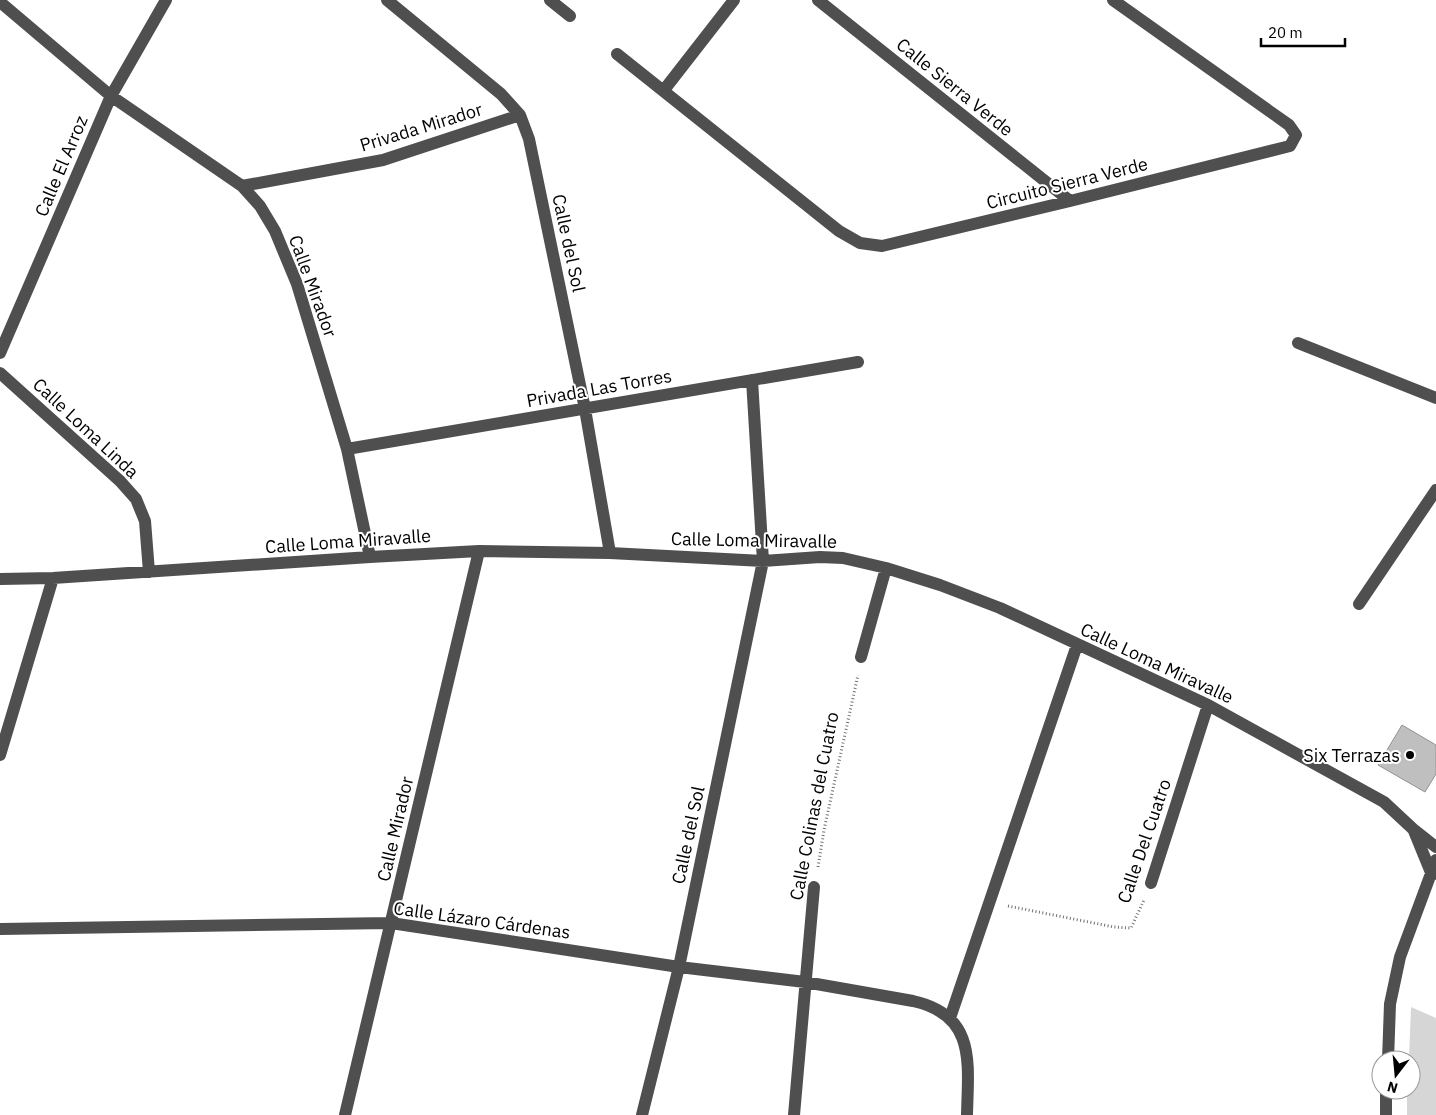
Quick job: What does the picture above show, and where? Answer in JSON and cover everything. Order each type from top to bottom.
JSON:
[{"type":"street","name":"Calle El Arroz","points":[[0,352],[111,96],[166,0]]},
{"type":"street","name":"Calle del Sol","points":[[387,0],[501,94],[520,115],[529,139],[585,408],[610,553]]},
{"type":"street","points":[[550,0],[570,16]]},
{"type":"street","points":[[664,90],[734,0]]},
{"type":"street","name":"Calle Sierra Verde","points":[[818,0],[1070,202]]},
{"type":"street","name":"Circuito Sierra Verde","points":[[617,54],[839,231],[860,243],[882,246],[1070,202],[1290,146],[1296,135],[1289,125],[1113,0]]},
{"type":"street","name":"Calle Mirador","points":[[0,2],[111,96],[242,186],[260,206],[275,231],[297,284],[347,449],[370,557]]},
{"type":"street","name":"Privada Mirador","points":[[242,186],[383,160],[520,115]]},
{"type":"street","points":[[1298,343],[1436,398]]},
{"type":"street","name":"Privada Las Torres","points":[[347,449],[858,362]]},
{"type":"street","name":"Calle Loma Linda","points":[[0,374],[120,481],[136,499],[145,521],[149,572]]},
{"type":"street","name":"Calle del Sol","points":[[642,1115],[679,967],[763,561],[752,380]]},
{"type":"street","points":[[1359,604],[1436,490]]},
{"type":"street","name":"Calle Mirador","points":[[345,1115],[479,552]]},
{"type":"street","name":"Calle Loma Miravalle","points":[[0,579],[54,578],[370,557],[479,552],[610,553],[763,561],[820,557],[843,558],[886,568],[940,585],[1000,608],[1208,705],[1384,802],[1436,847]]},
{"type":"street","points":[[861,657],[886,568]]},
{"type":"street","points":[[0,755],[54,578]]},
{"type":"street","points":[[967,1115],[968,1060],[966,1047],[960,1033],[950,1018],[1078,645]]},
{"type":"street","name":"Calle Del Cuatro","points":[[1151,884],[1208,705]]},
{"type":"street","name":"Calle Loma Miravalle","points":[[1413,829],[1434,878]]},
{"type":"street","points":[[1388,1050],[1390,1004],[1400,957],[1434,878],[1436,860]]},
{"type":"street","name":"Calle Colinas del Cuatro","points":[[794,1115],[814,887]]},
{"type":"street","name":"Calle Lázaro Cárdenas","points":[[0,929],[391,923],[679,967],[805,982],[929,1005],[940,1010],[950,1018]]},
{"type":"street","points":[[1386,1100],[1386,1115]]},
{"type":"path","name":"Calle Colinas del Cuatro","points":[[814,887],[824,830],[861,657]]},
{"type":"path","name":"Calle Del Cuatro","points":[[985,913],[998,907],[1010,906],[1114,927],[1131,928],[1151,884]]},
{"type":"shaded area","points":[[1411,1007],[1436,1018],[1436,1115],[1407,1115],[1407,1100],[1421,1100],[1421,1050],[1409,1050]]},
{"type":"building","name":"Six Terrazas","points":[[1402,725],[1436,745],[1436,774],[1425,792],[1378,765]]},
{"type":"place","name":"Six Terrazas","points":[[1410,755]]}]
